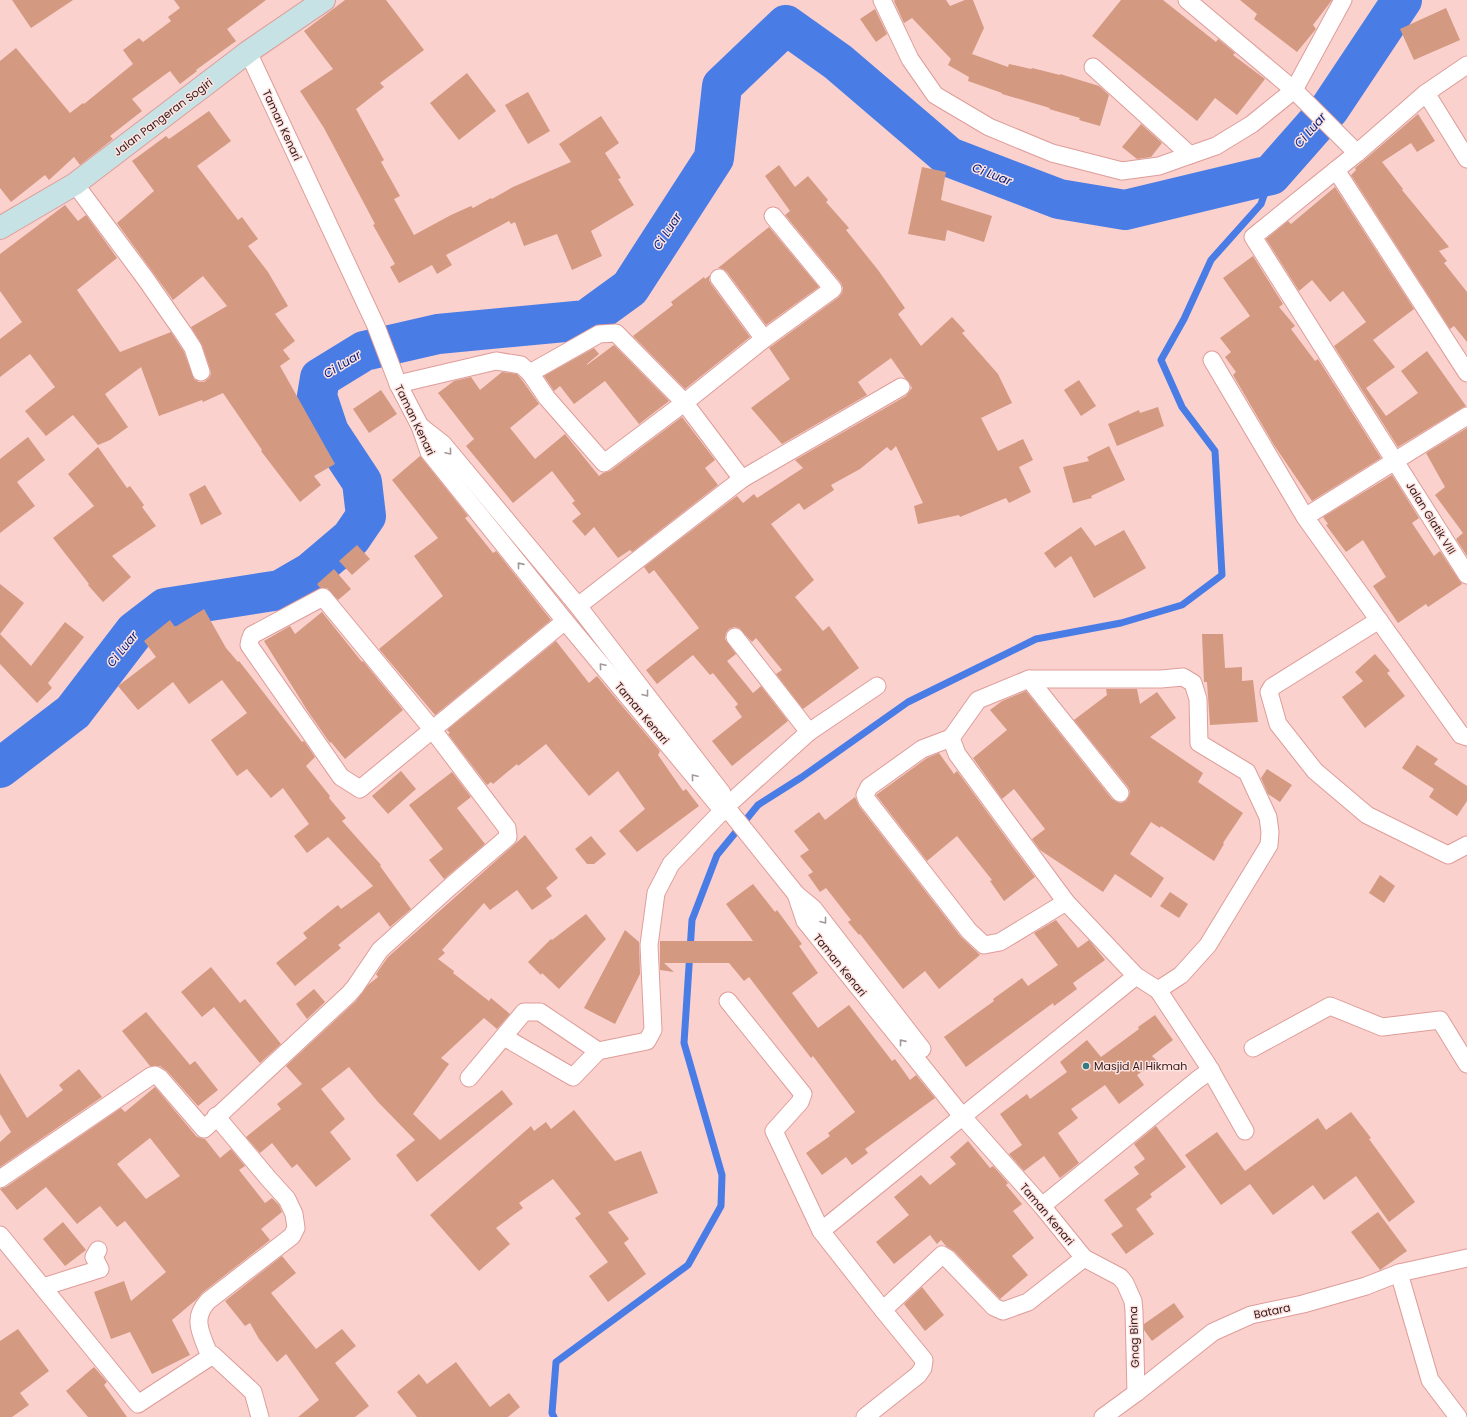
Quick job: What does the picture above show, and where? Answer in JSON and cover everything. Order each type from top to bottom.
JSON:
[{"type":"street","points":[[882,0],[910,59],[935,95],[989,127],[1052,153],[1122,171],[1159,166],[1216,146],[1252,124],[1296,92],[1343,0]]},
{"type":"street","points":[[1188,0],[1296,92],[1357,153]]},
{"type":"street","name":"Jalan Pangeran Sogiri","points":[[0,228],[75,184],[316,2]]},
{"type":"street","name":"Taman Kenari","points":[[248,52],[376,326],[398,384],[420,426],[429,452],[565,621],[729,811],[796,894],[814,908],[965,1113],[1084,1258]]},
{"type":"street","points":[[1467,65],[1426,93],[1336,170],[1467,373]]},
{"type":"street","points":[[1093,67],[1190,156]]},
{"type":"street","points":[[1426,93],[1467,159]]},
{"type":"street","name":"Jalan Glatik VIII","points":[[1336,170],[1253,237],[1467,575]]},
{"type":"street","points":[[75,184],[145,278],[184,334],[193,348],[201,372]]},
{"type":"street","points":[[398,384],[496,362],[521,365],[530,373],[547,398],[604,463],[684,403],[764,339],[833,289],[773,216]]},
{"type":"street","points":[[719,278],[764,339]]},
{"type":"street","points":[[530,373],[599,334],[616,333],[684,403],[742,479]]},
{"type":"street","points":[[1212,360],[1305,517],[1460,735],[1467,737]]},
{"type":"street","points":[[578,606],[742,479],[901,388]]},
{"type":"street","points":[[1305,517],[1467,416]]},
{"type":"street","points":[[420,426],[442,444],[578,606],[729,811]]},
{"type":"street","points":[[0,1179],[151,1076],[155,1075],[160,1078],[204,1129],[216,1116],[349,994],[380,950],[508,838],[508,828],[432,729],[323,597],[255,634],[250,640],[249,645],[341,777],[360,789],[432,729],[565,621]]},
{"type":"street","points":[[1379,620],[1272,686],[1269,692],[1278,724],[1315,771],[1367,815],[1448,854],[1467,845]]},
{"type":"street","points":[[735,637],[809,732]]},
{"type":"street","points":[[1066,902],[1000,942],[984,945],[968,932],[865,794],[869,787],[922,749],[951,738],[978,700],[1029,679],[1161,679],[1183,677],[1193,684],[1198,699],[1199,743],[1248,772],[1268,817],[1270,832],[1269,845],[1208,945],[1182,975],[1158,990]]},
{"type":"street","points":[[1029,679],[1120,793]]},
{"type":"street","points":[[504,1036],[573,1077],[598,1051],[647,1041],[653,1030],[649,945],[656,893],[671,864],[729,811],[809,732],[877,686]]},
{"type":"street","points":[[951,738],[957,754],[1066,902],[1136,976],[1158,990],[1211,1070],[1245,1131]]},
{"type":"street","points":[[821,1231],[1136,976]]},
{"type":"street","points":[[728,1001],[803,1094],[800,1102],[774,1131],[821,1231],[924,1360],[923,1368],[918,1375],[865,1417]]},
{"type":"street","points":[[1253,1048],[1330,1006],[1382,1027],[1440,1020],[1467,1064]]},
{"type":"street","points":[[469,1078],[524,1012],[540,1012],[598,1051]]},
{"type":"street","points":[[1042,1206],[1211,1070]]},
{"type":"street","points":[[210,1357],[198,1324],[199,1316],[203,1307],[208,1301],[292,1236],[296,1228],[294,1214],[287,1199],[216,1116]]},
{"type":"street","points":[[0,1236],[138,1404],[213,1355],[253,1392],[260,1417]]},
{"type":"street","points":[[43,1287],[100,1269],[94,1257],[98,1250]]},
{"type":"street","points":[[883,1310],[942,1254],[986,1299],[998,1309],[1003,1310],[1028,1302],[1084,1258]]},
{"type":"street","name":"Gnag Bima","points":[[1084,1258],[1120,1277],[1128,1288],[1134,1311],[1136,1393]]},
{"type":"street","name":"Batara","points":[[1103,1417],[1213,1332],[1251,1315],[1304,1304],[1366,1286],[1399,1273],[1467,1258]]},
{"type":"street","points":[[1399,1273],[1430,1380],[1458,1417]]},
{"type":"building","points":[[12,0],[73,0],[31,28]]},
{"type":"building","points":[[174,0],[266,0],[227,29],[236,41],[196,70],[197,71],[180,84],[170,71],[132,99],[142,111],[110,136],[113,139],[80,165],[74,157],[49,180],[45,175],[11,202],[0,188],[0,61],[16,48],[70,113],[83,103],[84,104],[133,64],[123,50],[139,38],[143,42],[171,21],[168,17],[180,8]]},
{"type":"building","points":[[345,0],[386,0],[424,50],[380,83],[384,87],[356,109],[384,160],[381,162],[400,196],[394,199],[414,235],[451,215],[471,206],[473,208],[513,187],[571,162],[559,144],[601,116],[619,143],[605,153],[621,178],[618,179],[634,205],[591,231],[602,256],[572,270],[557,234],[524,246],[515,222],[511,224],[509,221],[446,255],[452,265],[437,274],[432,265],[399,283],[390,267],[395,264],[373,225],[375,224],[324,128],[300,91],[333,69],[304,31]]},
{"type":"building","points":[[946,0],[950,6],[965,0],[973,0],[984,28],[972,54],[1008,67],[1009,64],[1032,68],[1060,74],[1099,86],[1109,95],[1100,126],[1079,120],[1080,118],[1049,109],[1050,108],[1002,94],[968,81],[969,77],[948,65],[951,59],[912,18],[904,23],[894,1]]},
{"type":"building","points":[[1121,0],[1163,0],[1216,42],[1218,39],[1235,53],[1233,55],[1265,79],[1237,115],[1215,98],[1197,121],[1092,36]]},
{"type":"building","points":[[1240,0],[1332,0],[1313,25],[1316,29],[1297,52],[1254,19],[1257,14]]},
{"type":"building","points":[[1446,8],[1460,40],[1414,60],[1400,29]]},
{"type":"building","points":[[875,9],[887,34],[876,42],[860,19]]},
{"type":"building","points":[[467,73],[496,111],[459,140],[430,103]]},
{"type":"building","points":[[528,92],[550,131],[528,144],[505,105]]},
{"type":"building","points":[[209,111],[231,141],[197,166],[238,220],[242,217],[258,239],[248,246],[268,272],[288,306],[275,314],[295,341],[283,350],[290,359],[280,366],[335,464],[314,476],[321,485],[300,502],[261,451],[262,450],[223,393],[203,402],[202,400],[159,416],[141,367],[105,394],[128,427],[110,440],[98,445],[73,415],[46,436],[25,411],[55,387],[30,354],[0,377],[0,339],[22,322],[0,291],[0,254],[65,205],[78,221],[86,215],[117,258],[77,290],[120,352],[171,332],[184,352],[194,379],[199,382],[204,382],[209,378],[211,374],[210,369],[202,345],[191,327],[227,306],[203,276],[173,300],[117,223],[154,191],[132,161],[166,136],[169,139]]},
{"type":"building","points":[[1418,114],[1435,141],[1417,152],[1411,143],[1382,162],[1403,189],[1402,190],[1449,247],[1439,251],[1447,261],[1444,263],[1467,292],[1467,342],[1454,326],[1450,329],[1351,175],[1356,170],[1355,168]]},
{"type":"building","points":[[1141,124],[1162,143],[1151,157],[1137,159],[1122,147]]},
{"type":"building","points":[[779,165],[795,187],[808,176],[828,200],[826,202],[849,228],[846,230],[878,270],[905,308],[898,314],[921,346],[952,317],[965,331],[962,333],[998,374],[1012,403],[981,418],[998,451],[1023,439],[1033,460],[1019,467],[1031,492],[1009,503],[1006,498],[960,517],[959,515],[918,524],[914,506],[923,503],[896,446],[891,451],[887,447],[860,469],[831,485],[834,490],[804,510],[799,503],[771,524],[814,580],[795,597],[823,631],[829,626],[859,668],[803,709],[776,674],[782,670],[756,638],[752,642],[739,628],[734,627],[729,629],[726,633],[725,639],[736,654],[727,661],[753,693],[761,686],[788,721],[732,766],[712,741],[742,717],[735,707],[738,704],[713,673],[710,675],[693,655],[657,684],[646,670],[699,628],[654,570],[649,574],[644,567],[737,496],[743,503],[754,494],[757,498],[803,468],[795,460],[906,396],[912,388],[891,358],[858,382],[867,395],[782,444],[751,408],[790,379],[769,348],[839,297],[843,288],[841,283],[785,215],[790,211],[765,176]]},
{"type":"building","points":[[922,167],[946,172],[941,200],[992,216],[984,242],[947,230],[945,241],[908,234]]},
{"type":"building","points":[[1335,187],[1414,309],[1373,340],[1395,367],[1366,388],[1386,416],[1418,393],[1401,371],[1427,351],[1466,406],[1398,447],[1334,346],[1366,322],[1343,291],[1330,302],[1312,280],[1299,291],[1266,239],[1288,221],[1291,224]]},
{"type":"building","points":[[769,227],[819,287],[766,325],[727,272],[718,268]]},
{"type":"building","points":[[1253,256],[1283,304],[1279,307],[1295,326],[1291,329],[1315,361],[1318,359],[1381,458],[1312,501],[1274,445],[1233,375],[1236,372],[1225,357],[1231,352],[1220,338],[1250,316],[1223,278]]},
{"type":"building","points":[[710,275],[709,280],[711,284],[750,337],[685,389],[633,336],[673,305],[671,302],[704,277],[705,279]]},
{"type":"building","points":[[614,345],[669,401],[639,424],[605,381],[574,404],[560,386],[554,391],[544,376],[594,348],[599,354],[587,365]]},
{"type":"building","points":[[502,372],[517,374],[539,404],[510,428],[535,459],[565,434],[599,476],[610,471],[682,417],[715,460],[705,468],[718,485],[632,552],[630,550],[618,558],[594,527],[585,536],[572,521],[581,514],[572,503],[575,501],[552,471],[513,503],[466,446],[474,439],[438,393],[454,381],[471,377],[480,390]]},
{"type":"building","points":[[1079,380],[1096,406],[1081,416],[1064,390]]},
{"type":"building","points":[[381,390],[397,414],[369,433],[353,409]]},
{"type":"building","points":[[1158,407],[1164,426],[1117,446],[1108,424],[1139,410],[1140,413]]},
{"type":"building","points":[[1467,428],[1467,556],[1456,539],[1463,533],[1435,495],[1445,487],[1426,453]]},
{"type":"building","points":[[28,437],[45,460],[17,482],[35,506],[0,533],[0,459]]},
{"type":"building","points":[[1109,446],[1125,480],[1091,496],[1092,498],[1073,503],[1063,467],[1089,461],[1087,457]]},
{"type":"building","points":[[98,447],[127,488],[130,486],[144,505],[142,507],[156,526],[112,556],[131,577],[103,602],[88,585],[89,584],[53,538],[94,506],[68,474]]},
{"type":"building","points":[[420,456],[468,516],[465,518],[493,553],[496,551],[551,620],[435,715],[379,649],[443,596],[414,556],[438,538],[392,480]]},
{"type":"building","points":[[1392,475],[1419,518],[1412,523],[1434,556],[1440,551],[1462,584],[1428,607],[1426,604],[1398,623],[1373,586],[1386,577],[1363,540],[1346,552],[1326,525],[1328,524],[1323,517]]},
{"type":"building","points":[[205,485],[222,514],[201,525],[189,494]]},
{"type":"building","points":[[1081,527],[1095,546],[1124,530],[1146,568],[1094,598],[1071,556],[1055,568],[1044,553]]},
{"type":"building","points":[[357,545],[370,559],[352,575],[339,561]]},
{"type":"building","points":[[334,569],[351,589],[338,600],[327,588],[320,588],[317,584]]},
{"type":"building","points":[[0,584],[24,603],[0,634]]},
{"type":"building","points":[[204,609],[226,648],[238,662],[239,661],[302,742],[304,741],[315,757],[306,766],[330,796],[329,798],[346,818],[342,821],[381,865],[380,866],[411,909],[390,927],[379,912],[338,945],[341,948],[295,986],[276,963],[307,938],[303,933],[338,905],[341,909],[373,886],[328,837],[307,853],[294,836],[309,824],[283,788],[271,798],[247,769],[237,776],[211,740],[247,713],[222,680],[189,704],[173,682],[138,710],[118,686],[156,657],[144,641],[170,620],[175,627]]},
{"type":"building","points":[[322,612],[403,710],[345,759],[331,742],[330,743],[307,710],[264,641],[290,626],[295,634]]},
{"type":"building","points":[[65,622],[84,637],[48,683],[52,688],[37,703],[0,664],[0,634],[31,666]]},
{"type":"building","points":[[1202,634],[1223,634],[1225,668],[1242,667],[1242,681],[1253,680],[1258,722],[1210,725],[1207,682],[1204,682]]},
{"type":"building","points":[[556,641],[589,683],[597,676],[660,751],[658,755],[683,791],[686,789],[699,806],[637,852],[619,831],[645,809],[618,771],[589,796],[546,744],[518,766],[517,764],[493,784],[491,782],[487,785],[448,734],[450,733],[447,730]]},
{"type":"building","points":[[1375,654],[1390,671],[1387,673],[1405,696],[1365,728],[1342,697],[1363,681],[1355,672]]},
{"type":"building","points":[[1106,689],[1137,689],[1140,704],[1157,692],[1176,718],[1150,737],[1203,773],[1198,782],[1243,813],[1223,843],[1224,844],[1214,861],[1161,826],[1160,828],[1151,822],[1130,854],[1164,878],[1151,898],[1115,874],[1103,892],[1040,850],[1032,839],[1045,829],[1014,789],[1002,799],[973,758],[1007,730],[990,710],[1002,701],[1026,691],[1112,799],[1121,803],[1126,801],[1130,791],[1128,787],[1074,720],[1107,695]]},
{"type":"building","points":[[1417,745],[1438,759],[1434,764],[1467,786],[1467,801],[1457,816],[1429,797],[1434,789],[1402,768]]},
{"type":"building","points":[[939,753],[954,774],[957,771],[1035,877],[1004,901],[990,881],[992,880],[957,836],[927,861],[876,795],[927,758]]},
{"type":"building","points":[[1267,769],[1292,785],[1280,802],[1268,794],[1261,778]]},
{"type":"building","points":[[401,771],[416,789],[388,814],[372,796]]},
{"type":"building","points":[[452,772],[471,797],[457,808],[485,844],[444,879],[429,860],[443,849],[409,805]]},
{"type":"building","points":[[855,797],[859,806],[961,937],[980,955],[939,989],[925,971],[903,989],[860,934],[859,935],[848,922],[851,920],[826,888],[820,892],[808,875],[813,872],[800,856],[809,850],[794,831],[819,812],[825,820]]},
{"type":"building","points":[[525,835],[558,878],[546,888],[552,896],[532,910],[517,890],[490,910],[484,903],[442,950],[445,953],[438,959],[454,971],[453,973],[489,1001],[491,998],[510,1014],[497,1029],[484,1018],[441,1058],[449,1064],[413,1114],[440,1140],[502,1090],[513,1104],[417,1182],[396,1155],[415,1140],[378,1102],[349,1067],[321,1089],[345,1119],[330,1132],[351,1159],[316,1187],[297,1164],[292,1168],[272,1143],[260,1153],[246,1137],[281,1109],[277,1104],[302,1084],[286,1066],[356,1001],[368,985],[378,977],[376,974],[388,957]]},
{"type":"building","points":[[591,836],[606,854],[594,864],[587,864],[575,849]]},
{"type":"building","points":[[1380,875],[1395,886],[1384,903],[1369,893]]},
{"type":"building","points":[[753,884],[775,912],[777,910],[802,944],[799,946],[818,973],[792,993],[818,1028],[849,1005],[892,1061],[895,1059],[910,1080],[916,1075],[935,1098],[865,1149],[868,1153],[852,1165],[846,1157],[822,1175],[806,1153],[830,1136],[828,1133],[855,1112],[813,1056],[811,1058],[749,977],[744,981],[729,963],[664,963],[674,972],[660,970],[660,941],[753,941],[726,904]]},
{"type":"building","points":[[1170,892],[1188,904],[1179,918],[1160,906]]},
{"type":"building","points":[[586,914],[606,939],[559,989],[542,973],[541,975],[528,962],[551,939],[552,940]]},
{"type":"building","points":[[1056,920],[1078,948],[1089,940],[1105,960],[1073,983],[1077,989],[1054,1006],[1053,1003],[966,1067],[944,1037],[994,1001],[993,999],[1022,978],[1028,986],[1058,965],[1034,933]]},
{"type":"building","points":[[625,930],[639,942],[640,974],[615,1024],[584,1008]]},
{"type":"building","points":[[211,967],[240,1003],[245,999],[281,1044],[260,1063],[214,1007],[202,1017],[181,992]]},
{"type":"building","points":[[314,989],[325,1002],[307,1019],[296,1004]]},
{"type":"building","points":[[146,1012],[190,1065],[195,1061],[218,1090],[198,1106],[167,1071],[160,1066],[150,1066],[122,1031]]},
{"type":"building","points":[[1155,1015],[1173,1040],[1152,1056],[1157,1061],[1137,1075],[1144,1085],[1119,1104],[1105,1085],[1071,1109],[1078,1118],[1058,1133],[1079,1163],[1060,1178],[1044,1156],[1024,1171],[1009,1154],[1022,1145],[1000,1114],[1027,1094],[1030,1099],[1067,1072],[1060,1062],[1087,1040],[1101,1057],[1139,1029],[1138,1027]]},
{"type":"building","points":[[79,1069],[102,1097],[0,1167],[0,1142],[11,1132],[0,1114],[0,1073],[27,1118],[63,1090],[59,1085]]},
{"type":"building","points":[[155,1087],[196,1136],[205,1139],[220,1158],[231,1149],[245,1166],[239,1170],[265,1203],[272,1198],[279,1205],[282,1212],[261,1229],[270,1240],[202,1293],[172,1320],[190,1355],[152,1374],[130,1332],[111,1339],[94,1292],[124,1281],[131,1301],[166,1272],[125,1221],[117,1227],[100,1206],[77,1224],[46,1187],[17,1210],[0,1189],[6,1187],[121,1108],[125,1112]],"holes":[[[150,1138],[180,1176],[146,1199],[117,1164]]]},
{"type":"building","points":[[574,1110],[615,1161],[641,1151],[658,1193],[608,1212],[629,1239],[624,1243],[646,1274],[608,1302],[589,1276],[608,1262],[575,1218],[581,1214],[553,1179],[519,1203],[523,1208],[496,1228],[510,1244],[479,1271],[430,1215],[531,1126],[534,1131],[546,1122],[551,1129]]},
{"type":"building","points":[[1351,1112],[1371,1138],[1369,1139],[1415,1202],[1389,1222],[1356,1176],[1324,1200],[1313,1185],[1273,1215],[1250,1184],[1221,1205],[1185,1155],[1217,1132],[1245,1171],[1318,1118],[1326,1130]]},
{"type":"building","points":[[1156,1126],[1186,1167],[1150,1194],[1152,1197],[1136,1209],[1154,1234],[1126,1254],[1111,1234],[1123,1226],[1104,1200],[1139,1174],[1134,1167],[1145,1159],[1134,1144]]},
{"type":"building","points":[[968,1141],[990,1168],[993,1166],[1008,1183],[1006,1185],[1022,1204],[1013,1211],[1034,1238],[1012,1256],[1028,1275],[1000,1299],[954,1251],[946,1246],[941,1240],[937,1244],[930,1235],[894,1264],[876,1242],[909,1215],[894,1197],[921,1175],[930,1185],[956,1164],[950,1157]]},
{"type":"building","points":[[1378,1212],[1407,1251],[1380,1270],[1351,1232]]},
{"type":"building","points":[[63,1222],[86,1250],[65,1266],[43,1239]]},
{"type":"building","points":[[282,1256],[296,1273],[271,1293],[316,1349],[342,1329],[356,1346],[335,1363],[369,1406],[355,1417],[298,1417],[319,1400],[286,1354],[277,1362],[259,1339],[250,1323],[245,1326],[225,1301]]},
{"type":"building","points":[[922,1287],[944,1315],[925,1331],[904,1304]]},
{"type":"building","points":[[1174,1303],[1184,1317],[1152,1341],[1144,1330],[1144,1324]]},
{"type":"building","points":[[18,1329],[49,1371],[20,1393],[29,1405],[12,1417],[0,1417],[0,1341]]},
{"type":"building","points":[[456,1362],[490,1407],[509,1393],[520,1407],[508,1417],[417,1417],[397,1392],[419,1374],[427,1384]]},
{"type":"building","points":[[94,1367],[107,1382],[104,1385],[127,1417],[88,1417],[66,1391]]},
{"type":"waterway","name":"Ci Luar","points":[[0,768],[73,712],[135,631],[165,608],[280,590],[311,572],[351,538],[366,516],[362,482],[329,432],[317,396],[320,378],[364,351],[438,334],[586,320],[630,288],[714,158],[722,86],[786,25],[838,62],[949,157],[1059,199],[1125,210],[1271,175],[1330,108],[1402,0]]},
{"type":"waterway","points":[[554,1417],[552,1413],[556,1362],[688,1265],[721,1206],[722,1175],[684,1043],[692,920],[717,855],[758,805],[802,777],[908,702],[1036,639],[1121,623],[1182,605],[1222,575],[1215,451],[1182,407],[1161,360],[1184,319],[1211,260],[1261,204],[1271,175]]},
{"type":"place","name":"Masjid Al Hikmah","points":[[1086,1066]]}]
